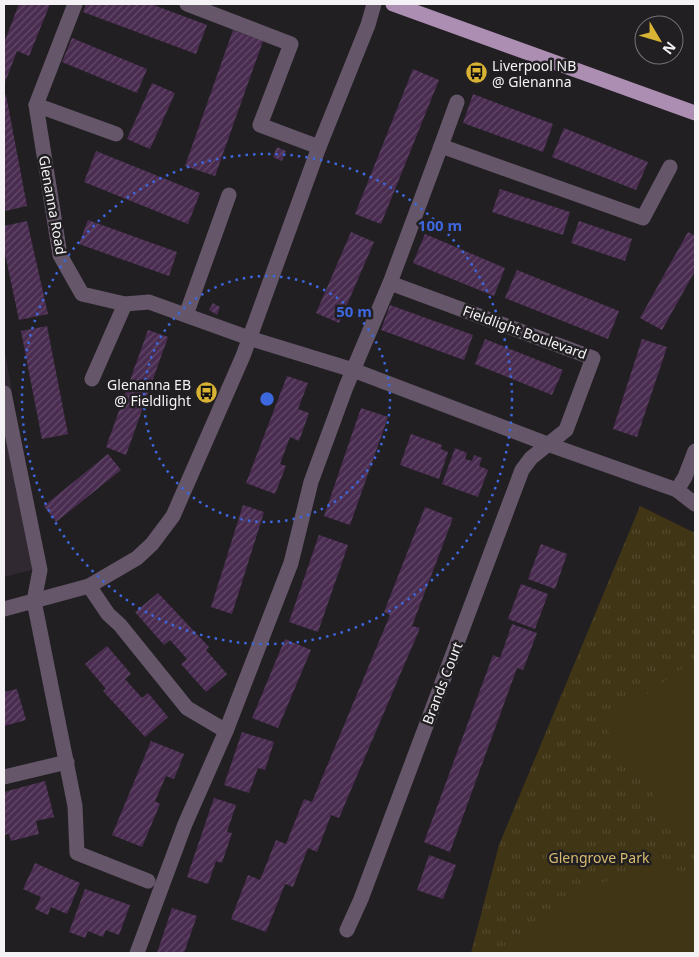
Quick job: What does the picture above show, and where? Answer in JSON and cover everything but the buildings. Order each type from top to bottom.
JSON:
[{"type":"main road","points":[[393,4],[695,113]]},
{"type":"street","points":[[75,4],[36,105],[116,134]]},
{"type":"street","points":[[187,4],[291,44],[260,125],[319,147]]},
{"type":"street","points":[[4,609],[89,586],[137,558],[152,544],[173,516],[249,338],[319,147],[368,25],[374,4]]},
{"type":"street","points":[[137,953],[185,824],[226,731],[290,563],[311,482],[353,370],[390,283],[457,102]]},
{"type":"street","name":"Glenanna Road","points":[[36,105],[60,255],[82,294],[125,304],[149,302],[249,338]]},
{"type":"street","points":[[441,146],[643,218],[670,167]]},
{"type":"street","points":[[186,316],[229,195]]},
{"type":"street","name":"Fieldlight Boulevard","points":[[390,283],[593,358],[566,430],[550,445]]},
{"type":"street","points":[[92,379],[125,304]]},
{"type":"street","points":[[249,338],[353,370],[550,445],[677,490],[695,504]]},
{"type":"street","points":[[4,393],[40,570],[34,601],[75,806],[77,853],[148,881]]},
{"type":"street","name":"Brands Court","points":[[347,930],[362,899],[522,470],[531,458],[550,445]]},
{"type":"street","points":[[677,490],[685,477],[695,450]]},
{"type":"street","points":[[89,586],[108,614],[120,625],[188,708],[226,731]]},
{"type":"street","points":[[4,777],[67,762]]},
{"type":"shaded area","points":[[4,346],[42,567],[4,577]]},
{"type":"green space","name":"Glengrove Park","points":[[640,506],[695,533],[695,953],[471,953],[499,845]]},
{"type":"green space","points":[[695,659],[695,852],[604,726]]},
{"type":"green space","points":[[649,865],[695,874],[695,953],[514,953],[563,898]]},
{"type":"place","name":"Liverpool NB @ Glenanna","points":[[476,73]]},
{"type":"place","name":"Glenanna EB @ Fieldlight","points":[[207,392]]}]
